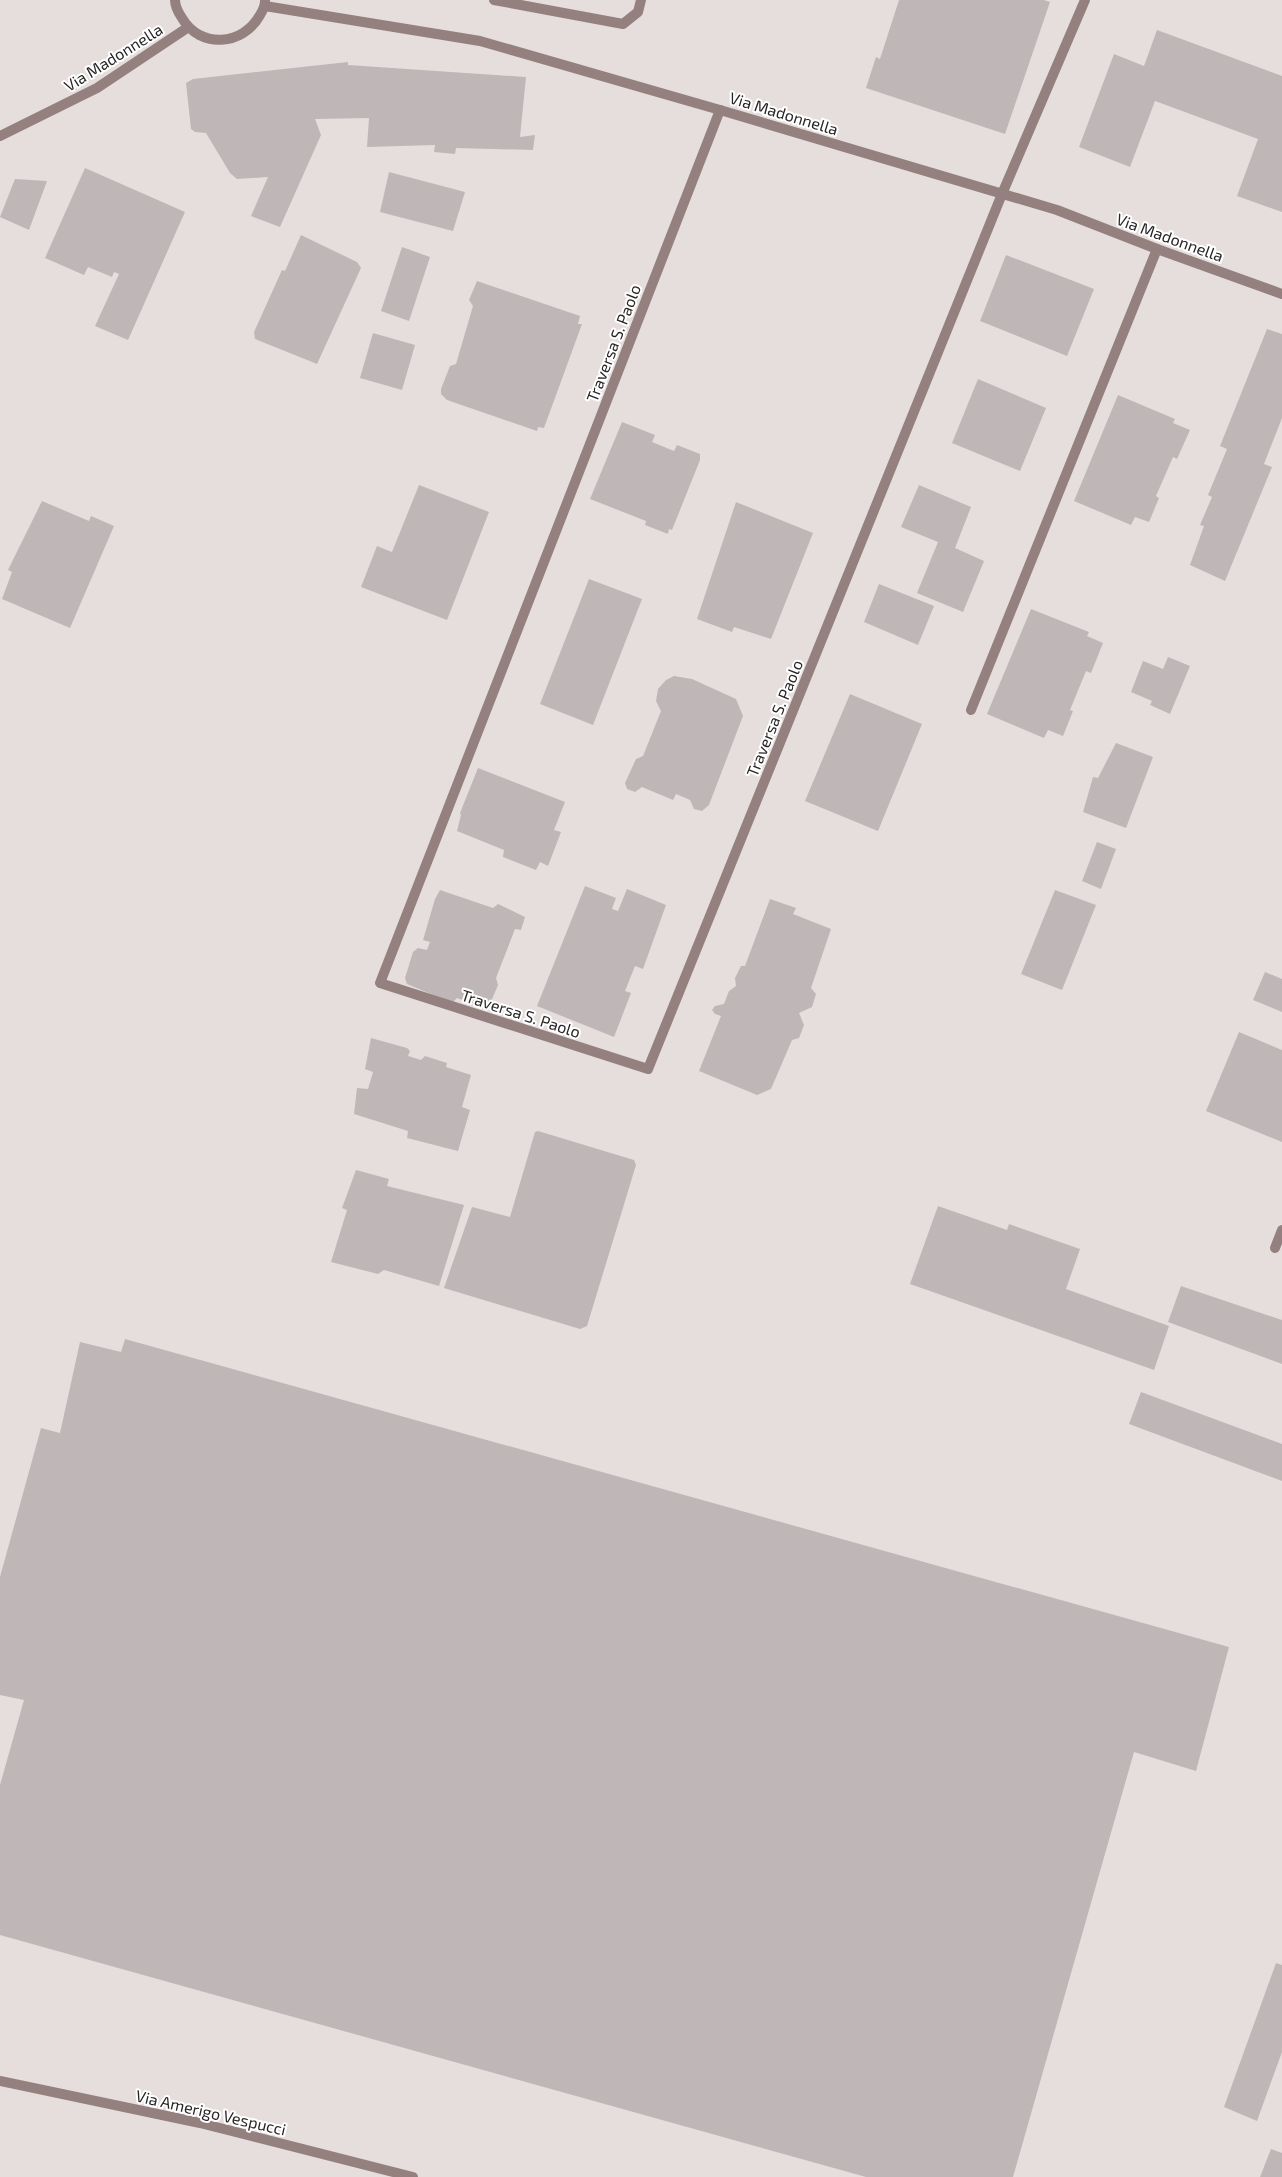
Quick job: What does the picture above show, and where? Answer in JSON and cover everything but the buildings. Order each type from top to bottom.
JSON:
[{"type":"street","points":[[175,0],[175,5],[188,28],[211,40],[237,38],[255,26],[265,3]]},
{"type":"street","points":[[494,0],[623,24],[638,12],[641,0]]},
{"type":"street","points":[[1002,194],[1085,0]]},
{"type":"street","name":"Via Madonnella","points":[[265,3],[480,41],[1057,210],[1157,249],[1282,294]]},
{"type":"street","name":"Via Madonnella","points":[[0,136],[98,88],[188,28]]},
{"type":"street","name":"Traversa S. Paolo","points":[[720,110],[380,983],[648,1069],[1002,194]]},
{"type":"street","points":[[971,710],[1157,249]]},
{"type":"street","points":[[1275,1248],[1282,1230]]},
{"type":"street","name":"Via Amerigo Vespucci","points":[[0,2081],[200,2123],[414,2177]]}]
